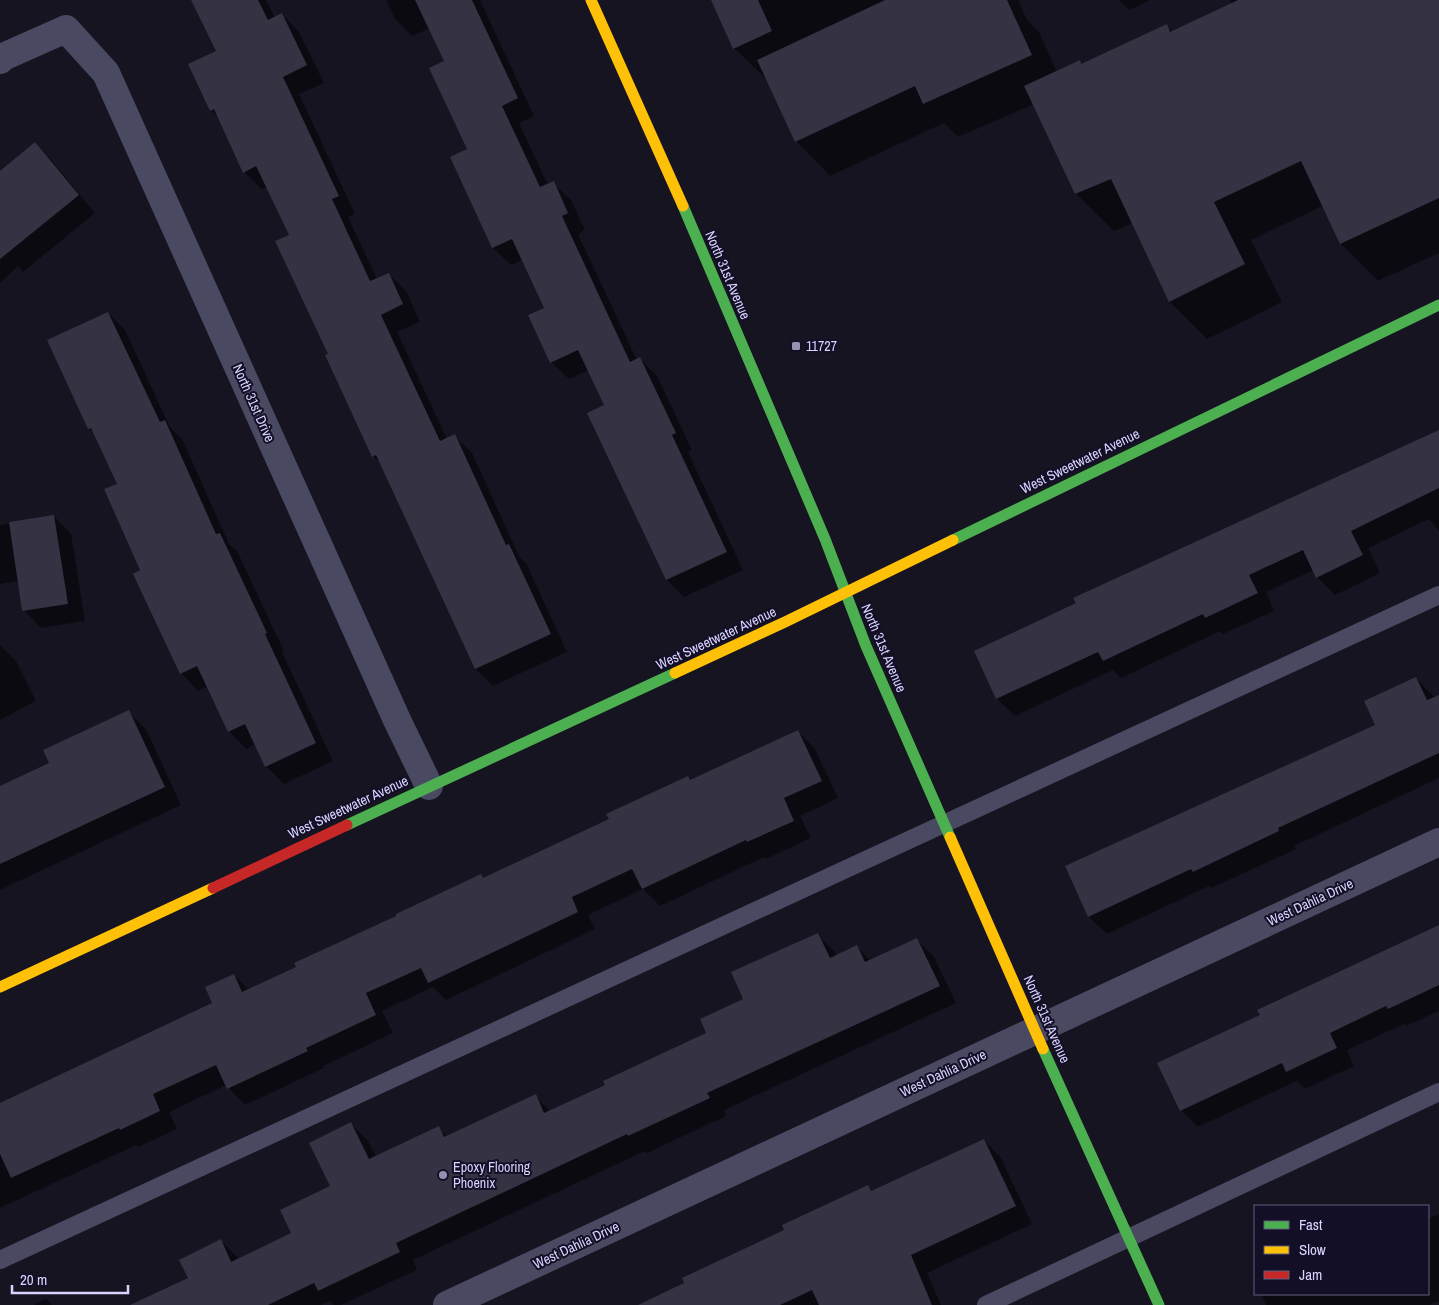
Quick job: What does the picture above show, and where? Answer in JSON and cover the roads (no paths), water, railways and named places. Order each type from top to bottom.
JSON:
[{"type":"street","name":"North 31st Avenue","points":[[591,0],[673,182],[825,539],[866,646],[1034,1030],[1159,1305]]},
{"type":"street","name":"North 31st Drive","points":[[0,60],[66,29],[106,72],[393,711],[429,786]]},
{"type":"street","name":"West Sweetwater Avenue","points":[[0,986],[785,622],[1439,306]]},
{"type":"street","name":"West Dahlia Drive","points":[[447,1305],[1439,842]]},
{"type":"lane","points":[[0,1260],[1439,595]]},
{"type":"lane","points":[[986,1305],[1439,1092]]},
{"type":"place","name":"11727","points":[[796,346]]},
{"type":"place","name":"Epoxy Flooring Phoenix","points":[[443,1175]]}]
